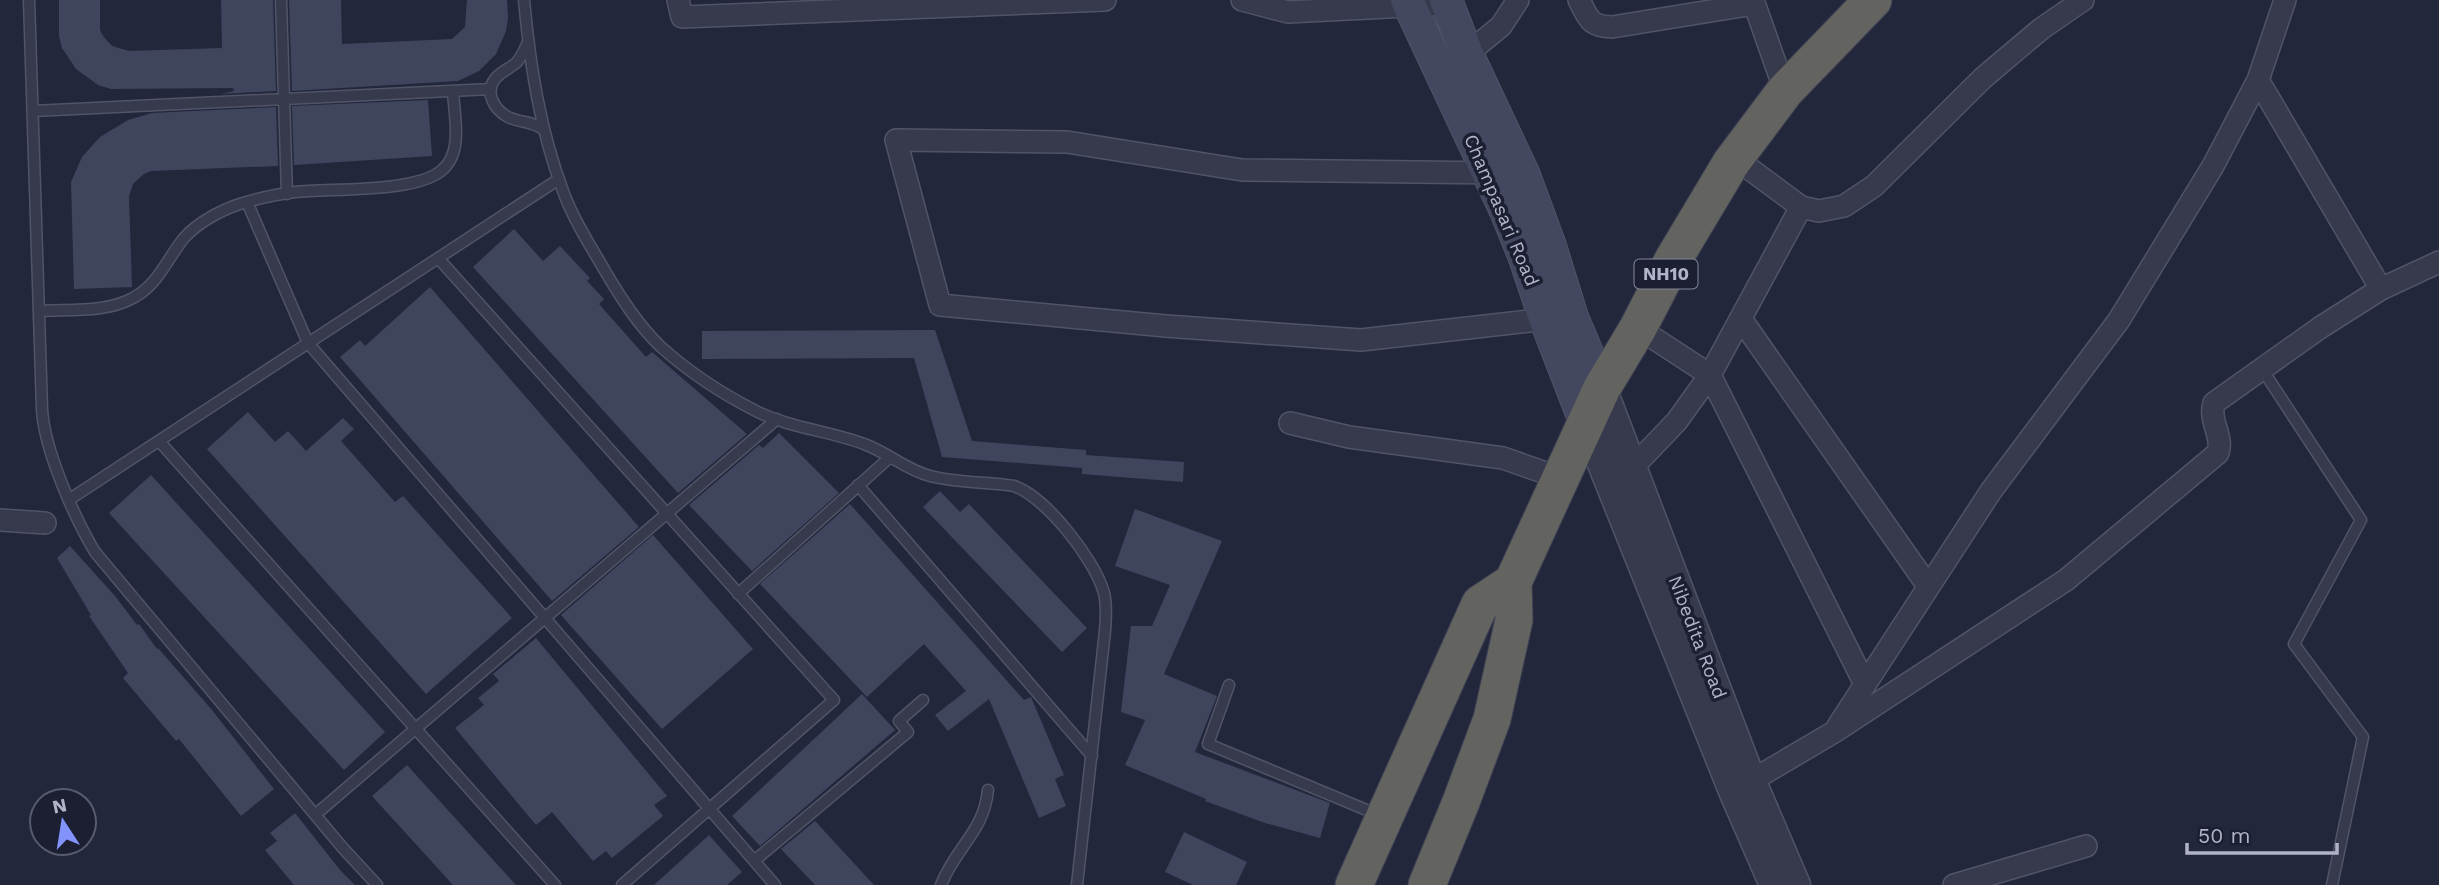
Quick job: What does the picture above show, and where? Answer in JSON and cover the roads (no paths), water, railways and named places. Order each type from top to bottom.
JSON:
[{"type":"highway","name":"NH10","points":[[1427,885],[1492,719],[1514,620],[1513,582],[1602,388],[1639,328],[1673,260],[1735,158],[1785,91],[1873,0]]},
{"type":"highway","points":[[1354,885],[1480,604],[1513,582]]},
{"type":"main road","name":"Champasari Road","points":[[1447,2],[1467,54],[1523,173],[1550,246],[1558,317],[1586,424]]},
{"type":"main road","name":"Champasari Road","points":[[1408,3],[1489,173],[1525,258],[1602,388]]},
{"type":"street","points":[[678,0],[682,17],[1105,0]]},
{"type":"street","points":[[1242,0],[1288,12],[1447,2]]},
{"type":"street","points":[[1467,54],[1501,26],[1518,0]]},
{"type":"street","points":[[1578,0],[1595,25],[1612,27],[1754,2],[1785,91]]},
{"type":"street","points":[[1735,158],[1801,207],[1819,211],[1844,206],[1874,186],[1983,78],[2042,29],[2083,0]]},
{"type":"street","points":[[1834,732],[1991,491],[2119,320],[2213,166],[2258,80],[2285,0]]},
{"type":"street","points":[[2258,80],[2381,289]]},
{"type":"street","points":[[1523,173],[1242,170],[1067,142],[896,140],[940,305],[1166,326],[1361,340],[1558,317]]},
{"type":"street","points":[[1634,466],[1677,421],[1710,375],[1801,207]]},
{"type":"street","points":[[1743,786],[1834,732],[2066,580],[2218,453],[2220,448],[2212,412],[2213,405],[2321,327],[2381,289],[2439,262]]},
{"type":"street","points":[[1741,319],[1928,586]]},
{"type":"street","points":[[1639,328],[1710,375],[1865,684]]},
{"type":"street","name":"Nibedita Road","points":[[1602,388],[1634,466],[1774,885]]},
{"type":"street","points":[[1290,423],[1349,437],[1503,458],[1560,478]]},
{"type":"street","name":"Nibedita Road","points":[[1586,424],[1743,786],[1796,885]]},
{"type":"street","points":[[0,520],[45,523]]},
{"type":"street","points":[[1954,885],[2086,846]]},
{"type":"lane","points":[[29,0],[45,434],[80,526],[95,552],[377,885]]},
{"type":"lane","points":[[281,0],[287,194]]},
{"type":"lane","points":[[524,0],[528,42],[544,130],[559,179],[572,212],[622,300],[660,346],[680,363],[760,413],[866,444],[929,476],[1014,486],[1027,490],[1068,533],[1090,562],[1101,586],[1106,607],[1077,885]]},
{"type":"lane","points":[[528,42],[516,63],[495,78],[491,89],[494,104],[508,117],[537,124],[544,130]]},
{"type":"lane","points":[[33,111],[491,89]]},
{"type":"lane","points":[[39,311],[100,308],[131,299],[143,292],[160,275],[185,237],[219,213],[247,202],[287,194],[416,183],[442,171],[451,161],[456,147],[453,91]]},
{"type":"lane","points":[[70,499],[559,179]]},
{"type":"lane","points":[[247,202],[308,343],[775,885]]},
{"type":"lane","points":[[438,258],[834,700],[622,885]]},
{"type":"lane","points":[[2262,369],[2361,520],[2294,644],[2363,737],[2332,885]]},
{"type":"lane","points":[[315,815],[776,419]]},
{"type":"lane","points":[[159,441],[555,885]]},
{"type":"lane","points":[[738,594],[889,458]]},
{"type":"lane","points":[[858,485],[1092,756]]},
{"type":"lane","points":[[1229,685],[1208,744],[1384,818]]},
{"type":"lane","points":[[754,861],[908,732],[899,720],[923,700]]},
{"type":"lane","points":[[941,885],[946,871],[980,822],[986,808],[988,790]]}]
